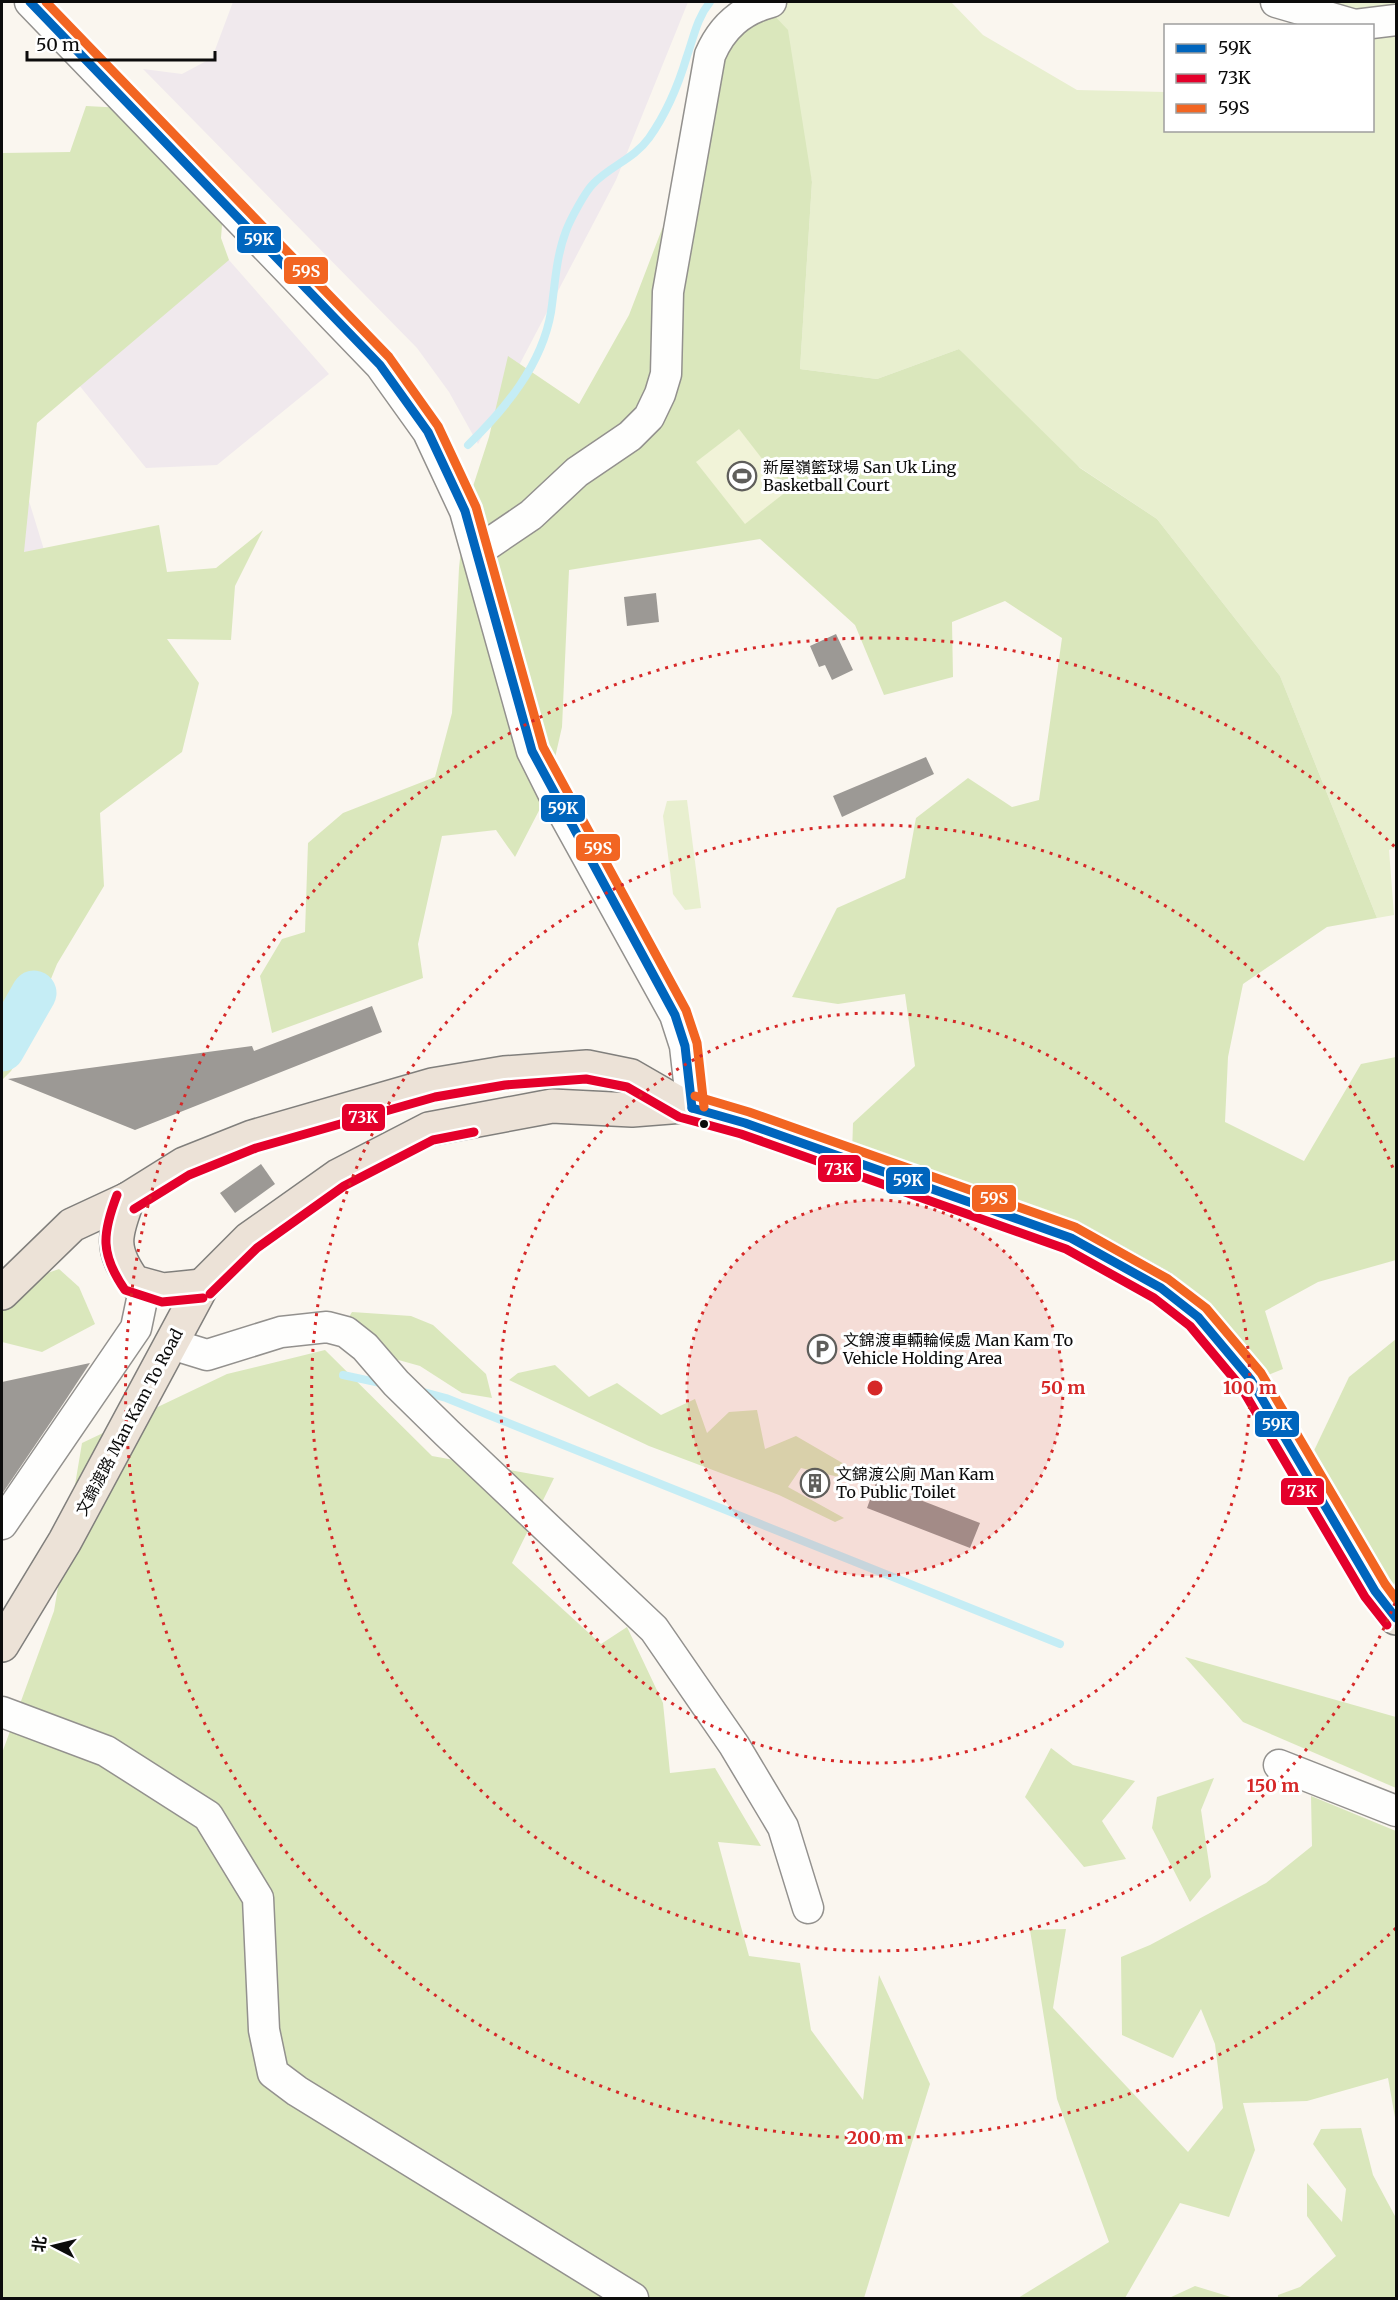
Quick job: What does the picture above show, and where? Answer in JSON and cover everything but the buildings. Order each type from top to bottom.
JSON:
[{"type":"main road","name":"文錦渡路 Man Kam To Road","points":[[2,1293],[72,1225],[128,1199],[184,1164],[252,1137],[432,1085],[504,1073],[587,1067],[631,1076],[687,1107],[745,1123],[1071,1238],[1161,1288],[1198,1317],[1251,1380],[1376,1591],[1396,1618]]},
{"type":"main road","name":"文錦渡路 Man Kam To Road","points":[[2,1645],[65,1541],[202,1286],[249,1239],[338,1176],[429,1129],[552,1106],[632,1110],[687,1107]]},
{"type":"main road","points":[[128,1199],[115,1232],[119,1261],[134,1282],[163,1290],[202,1286]]},
{"type":"street","points":[[30,2],[380,365],[428,432],[461,501],[478,551],[532,751],[560,807],[675,1015],[685,1046],[687,1107]]},
{"type":"street","points":[[478,551],[531,515],[577,472],[630,436],[649,417],[666,374],[668,292],[710,55],[726,27],[741,15],[771,2]]},
{"type":"street","points":[[1276,2],[1352,24]]},
{"type":"street","points":[[1363,24],[1396,20]]},
{"type":"street","points":[[2,1524],[136,1328],[145,1285]]},
{"type":"street","points":[[177,1332],[181,1347],[207,1355],[281,1332],[327,1327],[346,1332],[365,1347],[447,1433],[654,1629],[734,1745],[783,1827],[808,1908]]},
{"type":"street","points":[[2,1712],[106,1751],[208,1816],[258,1898],[264,2030],[273,2073],[297,2091],[633,2298]]},
{"type":"street","points":[[1279,1765],[1396,1811]]},
{"type":"shaded area","points":[[233,2],[688,2],[616,180],[478,444],[449,392],[417,348],[143,69],[182,74],[212,58]]},
{"type":"shaded area","points":[[2,177],[200,227],[329,374],[217,465],[146,468],[62,364],[5,423],[61,605],[2,652]]},
{"type":"green space","points":[[771,2],[951,2],[983,35],[1077,90],[1164,92],[1164,132],[1374,132],[1374,24],[1323,24],[1339,2],[1396,2],[1396,847],[1389,850],[1394,915],[1377,918],[1280,676],[1157,519],[1046,445],[959,349],[877,379],[800,369],[812,182]]},
{"type":"green space","points":[[771,12],[788,30],[812,182],[800,369],[877,379],[959,349],[1080,468],[1157,519],[1280,676],[1377,918],[1327,927],[1243,984],[1228,1057],[1225,1122],[1304,1161],[1361,1064],[1396,1057],[1396,1260],[1318,1282],[1265,1311],[1283,1369],[1261,1378],[1170,1277],[852,1154],[853,1123],[915,1066],[905,994],[838,1004],[792,997],[837,908],[905,878],[916,818],[968,778],[1012,807],[1039,800],[1062,638],[1005,601],[952,622],[953,677],[884,695],[855,625],[760,539],[569,570],[562,727],[546,797],[515,857],[496,830],[442,836],[418,944],[423,978],[272,1033],[260,976],[282,939],[305,932],[308,843],[343,813],[435,777],[452,713],[459,568],[465,511],[489,437],[508,356],[579,404],[629,315],[662,229],[677,210],[703,73],[739,14]]},
{"type":"green space","points":[[86,106],[124,108],[224,200],[221,238],[229,260],[37,423],[24,552],[159,525],[167,572],[216,568],[263,530],[235,586],[231,640],[167,639],[199,683],[182,752],[100,813],[104,886],[57,964],[21,1053],[11,1071],[2,1080],[2,153],[70,152]]},
{"type":"green space","name":"新屋嶺籃球場 San Uk Ling Basketball Court","points":[[739,429],[787,491],[745,524],[696,462]]},
{"type":"green space","points":[[687,800],[701,908],[685,910],[673,894],[663,816],[667,801]]},
{"type":"green space","points":[[59,1269],[79,1287],[95,1324],[42,1352],[2,1342],[2,1305],[39,1276]]},
{"type":"green space","points":[[352,1312],[411,1316],[433,1325],[486,1374],[492,1398],[462,1393],[420,1366],[334,1342]]},
{"type":"green space","points":[[1396,1339],[1396,1579],[1390,1598],[1310,1459],[1349,1377]]},
{"type":"green space","points":[[325,1350],[432,1456],[554,1478],[512,1563],[601,1644],[627,1627],[663,1703],[670,1773],[715,1768],[761,1846],[718,1842],[749,1956],[800,1963],[811,2030],[863,2100],[879,1975],[930,2084],[864,2298],[2,2298],[2,1753],[54,1611],[82,1443],[227,1374]]},
{"type":"green space","points":[[555,1365],[589,1397],[617,1383],[661,1415],[695,1399],[707,1433],[729,1412],[757,1410],[765,1449],[796,1436],[863,1475],[847,1479],[801,1468],[788,1487],[844,1518],[835,1522],[779,1495],[649,1446],[509,1380],[518,1373]]},
{"type":"green space","points":[[1185,1657],[1396,1717],[1396,1788],[1243,1722]]},
{"type":"green space","points":[[1051,1748],[1073,1765],[1135,1781],[1102,1821],[1126,1859],[1084,1867],[1025,1797]]},
{"type":"green space","points":[[1214,1778],[1201,1810],[1211,1877],[1190,1902],[1152,1828],[1157,1797]]},
{"type":"green space","points":[[1311,1796],[1396,1831],[1396,2123],[1388,2078],[1307,2101],[1243,2103],[1255,2150],[1229,2217],[1180,2203],[1125,2298],[1018,2298],[1109,2242],[1057,2099],[1030,1930],[1066,1929],[1053,2008],[1188,2152],[1223,2108],[1215,2044],[1201,2009],[1173,2058],[1122,2035],[1121,1957],[1150,1945],[1266,1883],[1312,1846]]},
{"type":"green space","points":[[1361,2128],[1373,2175],[1396,2218],[1396,2298],[1278,2298],[1278,2295],[1300,2287],[1336,2256],[1307,2216],[1307,2183],[1342,2222],[1346,2189],[1313,2144],[1321,2129]]},
{"type":"green space","points":[[1195,2286],[1234,2298],[1169,2298]]},
{"type":"waterway","points":[[468,445],[508,401],[531,368],[546,331],[560,251],[571,220],[593,184],[636,152],[655,129],[676,87],[699,21],[710,2]]},
{"type":"waterway","points":[[2,1049],[34,993]]},
{"type":"waterway","points":[[343,1375],[385,1384]]},
{"type":"waterway","points":[[420,1391],[446,1398],[1060,1644]]},
{"type":"transit line","name":"59K","points":[[30,2],[380,365],[428,432],[465,511],[532,751],[675,1015],[685,1046],[692,1108]]},
{"type":"transit line","name":"59S","points":[[46,2],[389,357],[438,426],[476,507],[543,747],[686,1010],[697,1043],[704,1107]]},
{"type":"transit line","name":"73K","points":[[134,1209],[189,1175],[256,1148],[435,1097],[505,1085],[586,1079],[627,1087],[679,1117],[741,1134],[1066,1249],[1154,1298],[1190,1326],[1241,1387],[1365,1597],[1387,1625]]},
{"type":"transit line","name":"59S","points":[[695,1096],[749,1112],[1075,1227],[1168,1279],[1206,1308],[1261,1373],[1396,1599]]},
{"type":"transit line","name":"59K","points":[[692,1108],[745,1123],[1071,1238],[1161,1288],[1198,1317],[1251,1380],[1375,1591],[1396,1618]]},
{"type":"transit line","name":"73K","points":[[210,1294],[257,1248],[344,1186],[433,1140],[474,1132]]},
{"type":"transit line","name":"73K","points":[[117,1195],[108,1221],[106,1244],[111,1265],[125,1290],[162,1302],[203,1298]]},
{"type":"place","name":"新屋嶺籃球場 San Uk Ling Basketball Court","points":[[742,476]]},
{"type":"place","name":"文錦渡車輛輪候處 Man Kam To Vehicle Holding Area","points":[[822,1349]]},
{"type":"place","name":"文錦渡公廁 Man Kam To Public Toilet","points":[[815,1483]]}]
